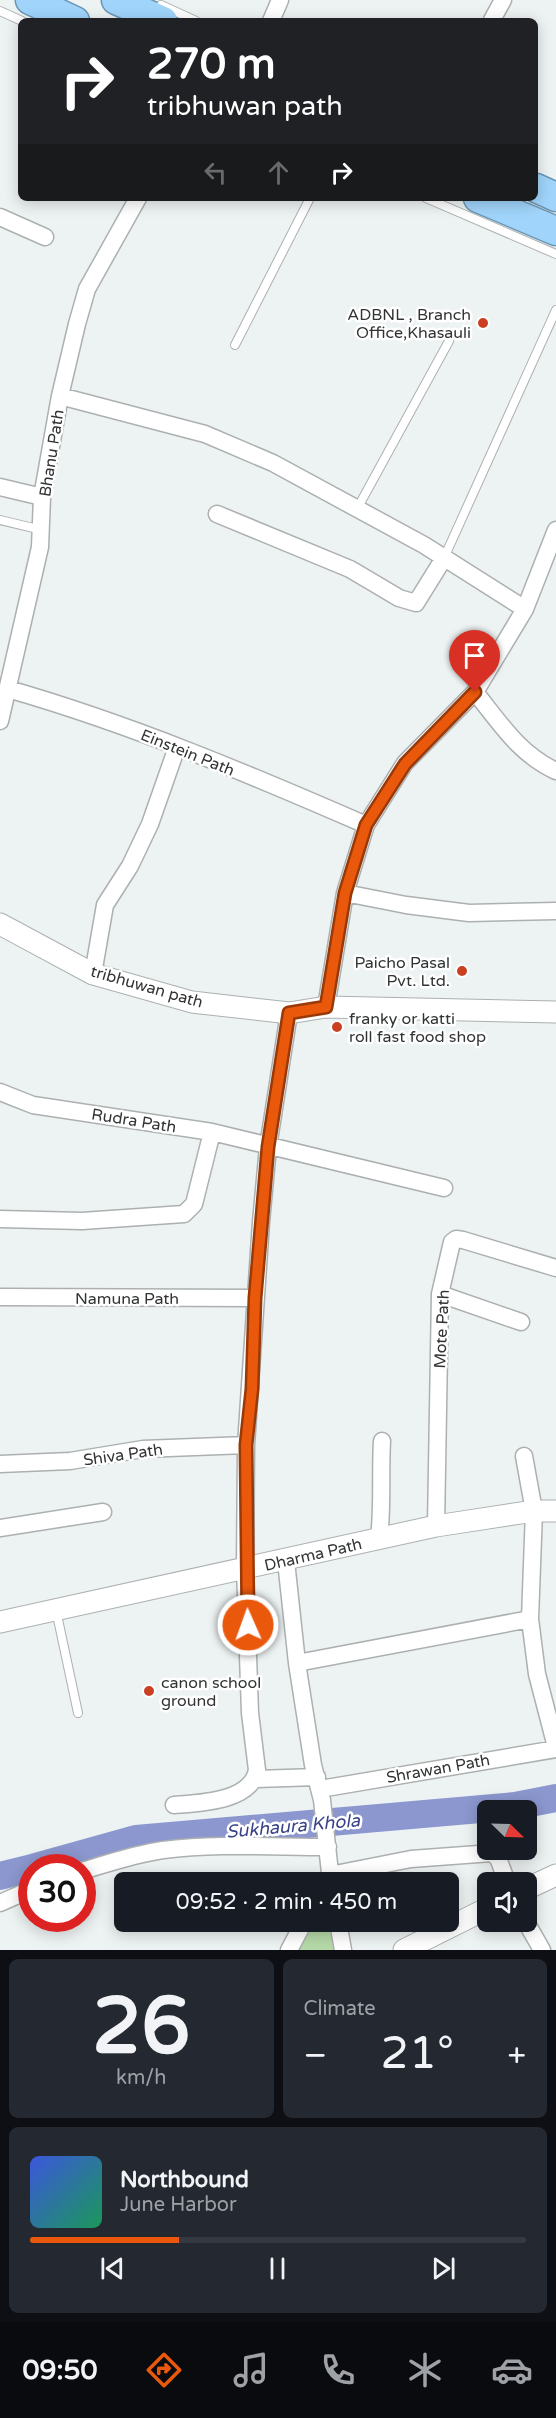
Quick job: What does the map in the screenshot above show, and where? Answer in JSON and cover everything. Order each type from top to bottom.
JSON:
[{"type":"highway","points":[[30,0],[69,18]]},
{"type":"highway","points":[[116,0],[156,18]]},
{"type":"highway","points":[[538,189],[556,197]]},
{"type":"highway","points":[[485,201],[556,231]]},
{"type":"street","points":[[272,18],[280,0]]},
{"type":"street","points":[[493,18],[503,0]]},
{"type":"street","name":"Bhanu Path","points":[[0,721],[42,530],[42,497],[60,396],[87,289],[136,201]]},
{"type":"street","points":[[0,217],[45,237]]},
{"type":"street","points":[[60,396],[205,434],[273,463],[444,558],[525,609]]},
{"type":"street","points":[[0,487],[42,497]]},
{"type":"street","points":[[218,514],[350,569],[399,598],[416,603],[444,558]]},
{"type":"street","points":[[326,1007],[345,893],[366,825],[405,764],[475,692],[525,609],[556,530]]},
{"type":"street","name":"Einstein Path","points":[[8,689],[76,709],[177,747],[366,825]]},
{"type":"street","points":[[475,692],[520,748],[535,761],[556,771]]},
{"type":"street","points":[[93,974],[105,905],[130,866],[150,824],[177,747]]},
{"type":"street","points":[[345,893],[458,912],[556,911]]},
{"type":"street","name":"tribhuwan path","points":[[0,924],[93,974],[192,1002],[289,1013],[326,1007],[556,1012]]},
{"type":"street","points":[[174,1805],[217,1801],[238,1792],[256,1779],[257,1770],[250,1713],[245,1569],[246,1445],[252,1389],[255,1298],[268,1147],[289,1013]]},
{"type":"street","name":"Rudra Path","points":[[0,1092],[33,1105],[212,1132],[444,1188]]},
{"type":"street","points":[[0,1219],[82,1221],[184,1214],[194,1204],[212,1132]]},
{"type":"street","name":"Mote Path","points":[[436,1526],[440,1294],[452,1242],[456,1239],[556,1268]]},
{"type":"street","points":[[440,1294],[521,1322]]},
{"type":"street","name":"Namuna Path","points":[[0,1297],[255,1298]]},
{"type":"street","points":[[379,1539],[383,1501],[380,1481],[382,1440]]},
{"type":"street","name":"Shiva Path","points":[[0,1464],[70,1461],[143,1449],[246,1445]]},
{"type":"street","points":[[524,1456],[534,1511],[530,1619],[537,1674],[556,1748]]},
{"type":"street","name":"Dharma Path","points":[[0,1622],[286,1561],[436,1526],[534,1511],[556,1511]]},
{"type":"street","points":[[0,1528],[103,1512]]},
{"type":"street","points":[[286,1561],[297,1663],[320,1789],[328,1847],[329,1872]]},
{"type":"street","points":[[297,1663],[530,1619]]},
{"type":"street","name":"Shrawan Path","points":[[256,1779],[320,1789],[556,1748]]},
{"type":"street","points":[[96,1867],[127,1857],[163,1850],[204,1847],[328,1847]]},
{"type":"street","points":[[360,1872],[411,1859],[492,1852],[498,1858],[503,1872]]},
{"type":"street","points":[[537,1884],[556,1875]]},
{"type":"street","points":[[0,1904],[18,1896]]},
{"type":"street","points":[[404,1950],[477,1914]]},
{"type":"street","points":[[289,1950],[299,1932]]},
{"type":"street","points":[[340,1932],[343,1950]]},
{"type":"street","points":[[532,1932],[542,1950]]},
{"type":"lane","points":[[150,0],[189,18]]},
{"type":"lane","points":[[0,11],[18,19]]},
{"type":"lane","points":[[236,345],[308,201]]},
{"type":"lane","points":[[433,201],[556,254]]},
{"type":"lane","points":[[444,558],[556,310]]},
{"type":"lane","points":[[357,509],[449,341]]},
{"type":"lane","points":[[0,520],[42,530]]},
{"type":"lane","points":[[56,1610],[78,1713]]},
{"type":"green space","points":[[298,1932],[340,1932],[343,1950],[289,1950]]},
{"type":"waterway","name":"Sukhaura Khola","points":[[82,1854],[136,1839],[515,1806],[556,1798]]},
{"type":"waterway","name":"Sukhaura Khola","points":[[0,1876],[18,1872]]},
{"type":"place","name":"ADBNL , Branch Office,Khasauli","points":[[483,323]]},
{"type":"place","name":"Paicho Pasal Pvt. Ltd.","points":[[462,971]]},
{"type":"place","name":"franky or katti roll fast food shop","points":[[337,1027]]},
{"type":"place","name":"canon school ground","points":[[149,1691]]},
{"type":"route","points":[[248,1625],[245,1569],[246,1445],[252,1389],[255,1298],[268,1147],[289,1013],[326,1007],[345,893],[366,825],[405,764],[475,692]]}]
